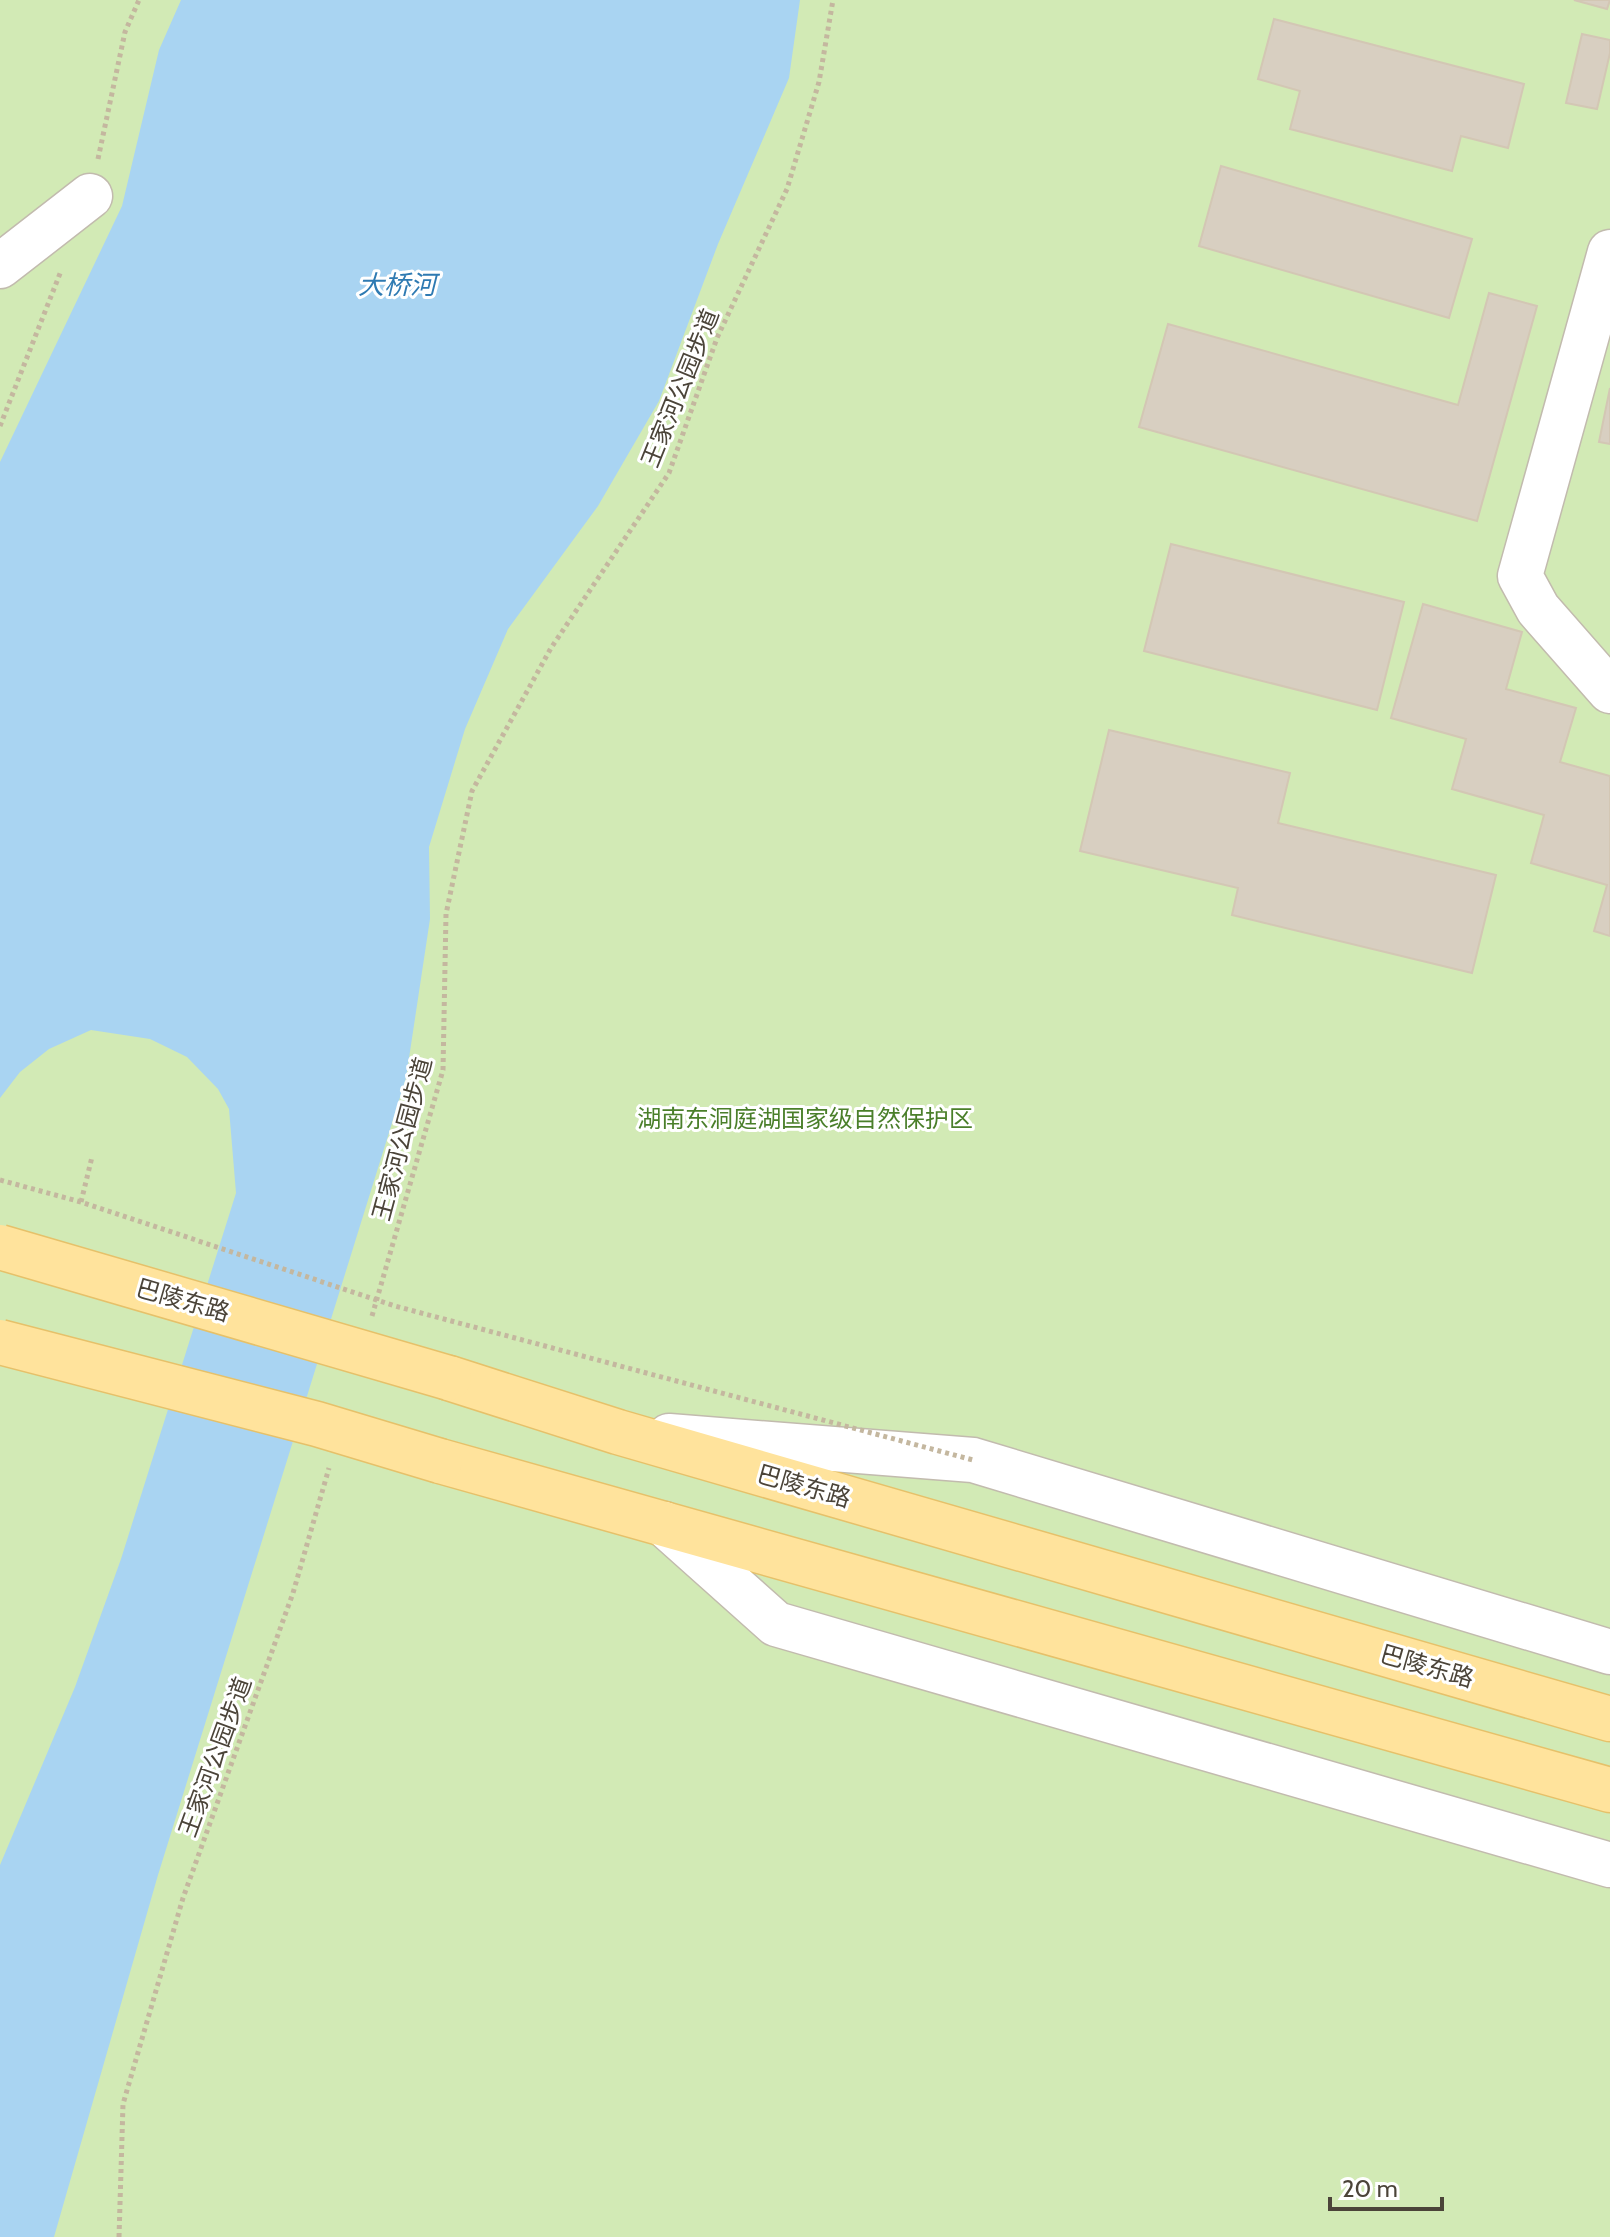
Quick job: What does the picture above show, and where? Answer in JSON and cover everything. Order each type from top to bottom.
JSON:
[{"type":"main road","name":"巴陵东路","points":[[0,1247],[449,1378],[618,1432],[1610,1719]]},
{"type":"main road","points":[[0,1342],[317,1424],[1610,1790]]},
{"type":"street","points":[[0,266],[90,196]]},
{"type":"street","points":[[1610,252],[1520,576],[1538,609],[1610,691]]},
{"type":"street","points":[[618,1432],[973,1460],[1610,1652]]},
{"type":"street","points":[[664,1524],[776,1624],[1610,1865]]},
{"type":"path","name":"王家河公园步道","points":[[370,1324],[443,1070],[446,914],[472,791],[551,648],[669,473],[717,338],[787,189],[819,82],[833,0]]},
{"type":"path","points":[[81,1202],[92,1157]]},
{"type":"path","points":[[0,1180],[81,1202],[395,1306],[973,1460]]},
{"type":"path","name":"王家河公园步道","points":[[119,2237],[123,2104],[183,1898],[293,1593],[331,1459]]},
{"type":"green space","name":"湖南东洞庭湖国家级自然保护区","points":[[0,0],[1610,0],[1610,2237],[0,2237]]},
{"type":"water","name":"大桥河","points":[[181,0],[800,0],[789,78],[718,244],[659,401],[598,506],[508,629],[465,729],[429,847],[430,919],[406,1078],[158,1875],[54,2237],[0,2237],[0,1865],[75,1687],[121,1559],[236,1193],[229,1109],[218,1089],[187,1057],[150,1039],[91,1030],[49,1049],[20,1072],[0,1098],[0,462],[122,206],[159,50]]},
{"type":"building","points":[[1574,0],[1610,0],[1607,9]]},
{"type":"building","points":[[1274,19],[1524,84],[1508,148],[1461,136],[1452,171],[1290,129],[1300,91],[1258,79]]},
{"type":"building","points":[[1582,34],[1610,40],[1610,53],[1597,109],[1566,103]]},
{"type":"building","points":[[1221,166],[1472,239],[1449,318],[1199,246]]},
{"type":"building","points":[[1489,293],[1537,306],[1477,521],[1139,427],[1168,324],[1458,405]]},
{"type":"building","points":[[1610,388],[1610,444],[1599,442]]},
{"type":"building","points":[[1171,544],[1404,602],[1377,710],[1144,651]]},
{"type":"building","points":[[1423,604],[1522,632],[1506,689],[1576,708],[1560,762],[1610,776],[1610,936],[1594,931],[1607,885],[1531,863],[1544,815],[1452,789],[1466,739],[1391,718]]},
{"type":"building","points":[[1109,730],[1290,773],[1278,823],[1496,875],[1472,973],[1232,915],[1238,888],[1080,851]]}]
